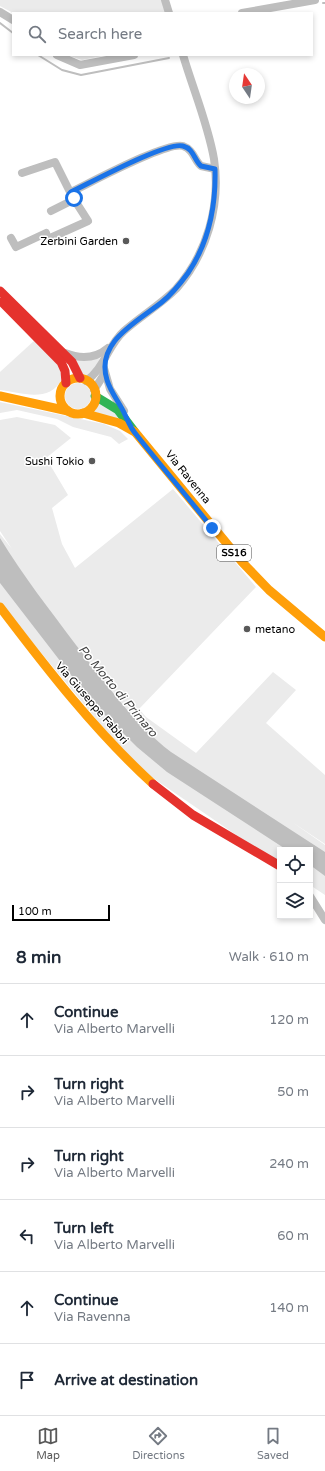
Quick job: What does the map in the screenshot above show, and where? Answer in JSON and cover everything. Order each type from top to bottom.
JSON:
[{"type":"main road","name":"Via Ravenna","points":[[0,291],[3,300],[60,362],[65,371],[64,386],[60,402],[68,411],[76,414],[83,413],[119,423],[134,432]]},
{"type":"main road","name":"Via Ravenna","points":[[3,300],[72,362],[83,380],[95,393],[115,406],[129,422],[134,432],[242,562],[269,590],[325,637]]},
{"type":"main road","points":[[20,399],[34,399],[50,395],[72,379],[83,380]]},
{"type":"main road","points":[[83,413],[93,405],[95,393]]},
{"type":"main road","points":[[0,396],[20,399],[68,411]]},
{"type":"main road","name":"Via Giuseppe Fabbri","points":[[0,607],[80,711],[135,768],[194,815],[277,864]]},
{"type":"street","points":[[165,0],[169,12]]},
{"type":"street","points":[[248,12],[315,0]]},
{"type":"street","points":[[0,12],[12,19]]},
{"type":"street","points":[[59,56],[80,65],[129,56]]},
{"type":"street","points":[[83,380],[95,375],[112,345],[128,327],[170,295],[194,263],[205,240],[211,221],[214,201],[215,169],[211,143],[182,56]]},
{"type":"street","points":[[51,211],[73,196],[142,158],[175,145],[184,146],[190,150],[201,166],[215,169]]},
{"type":"street","points":[[11,238],[16,247],[46,234],[48,239],[88,221],[55,162],[22,173]]},
{"type":"street","points":[[63,353],[86,358],[99,354],[112,345]]},
{"type":"street","points":[[95,393],[103,376],[105,356]]},
{"type":"street","points":[[104,368],[110,389],[129,422]]},
{"type":"street","points":[[313,901],[325,920]]},
{"type":"shaded area","points":[[0,0],[162,0],[166,12],[12,12],[0,6]]},
{"type":"shaded area","points":[[70,56],[102,56],[82,60]]},
{"type":"shaded area","points":[[35,340],[58,361],[62,379],[57,386],[43,394],[35,395],[0,390],[0,372]]},
{"type":"shaded area","points":[[101,355],[96,368],[85,377],[72,359]]},
{"type":"shaded area","points":[[78,383],[87,387],[91,396],[87,405],[78,409],[69,405],[65,396],[69,387]]},
{"type":"shaded area","points":[[0,402],[104,424],[120,431],[128,439],[119,444],[111,437],[73,427],[57,419],[17,410],[0,413]]},
{"type":"shaded area","points":[[99,402],[115,411],[129,426],[93,411]]},
{"type":"shaded area","points":[[17,417],[55,425],[71,438],[46,458],[68,495],[52,508],[62,544],[75,568],[173,489],[256,587],[139,709],[146,717],[196,753],[273,672],[296,690],[266,723],[325,775],[325,844],[292,822],[325,845],[325,895],[313,887],[313,847],[277,847],[277,863],[134,765],[0,603],[0,534],[12,549],[0,531],[0,420]]},
{"type":"shaded area","points":[[0,538],[27,579],[76,645],[120,702],[144,728],[171,752],[325,852],[325,876],[313,867],[313,847],[282,847],[167,772],[137,747],[91,701],[0,583]]},
{"type":"waterway","points":[[0,23],[12,32]]},
{"type":"waterway","points":[[40,56],[62,70],[81,75],[169,58]]},
{"type":"traffic: fast","points":[[95,396],[118,410],[134,431]]},
{"type":"traffic: slow","points":[[78,378],[91,383],[96,396],[91,409],[78,414],[65,409],[60,396],[65,383],[78,378]]},
{"type":"traffic: slow","points":[[0,396],[68,411]]},
{"type":"traffic: slow","points":[[83,413],[119,423],[135,432],[242,562],[269,590],[325,637]]},
{"type":"traffic: slow","points":[[0,607],[91,721],[153,784]]},
{"type":"traffic: jam","points":[[0,291],[72,362],[80,378]]},
{"type":"traffic: jam","points":[[2,302],[61,362],[65,371],[66,383]]},
{"type":"traffic: jam","points":[[153,784],[193,815],[277,864]]},
{"type":"place","name":"Zerbini Garden","points":[[126,241]]},
{"type":"place","name":"Sushi Tokio","points":[[92,461]]},
{"type":"place","name":"metano","points":[[247,629]]},
{"type":"route","points":[[74,198],[71,192],[142,158],[175,145],[184,146],[190,150],[201,166],[215,169],[214,201],[211,221],[197,258],[179,285],[170,295],[122,333],[105,356],[104,368],[110,389],[134,432],[152,452],[212,528]]},
{"type":"water label","name":"Po Morto di Primaro","points":[[118,691]]}]
